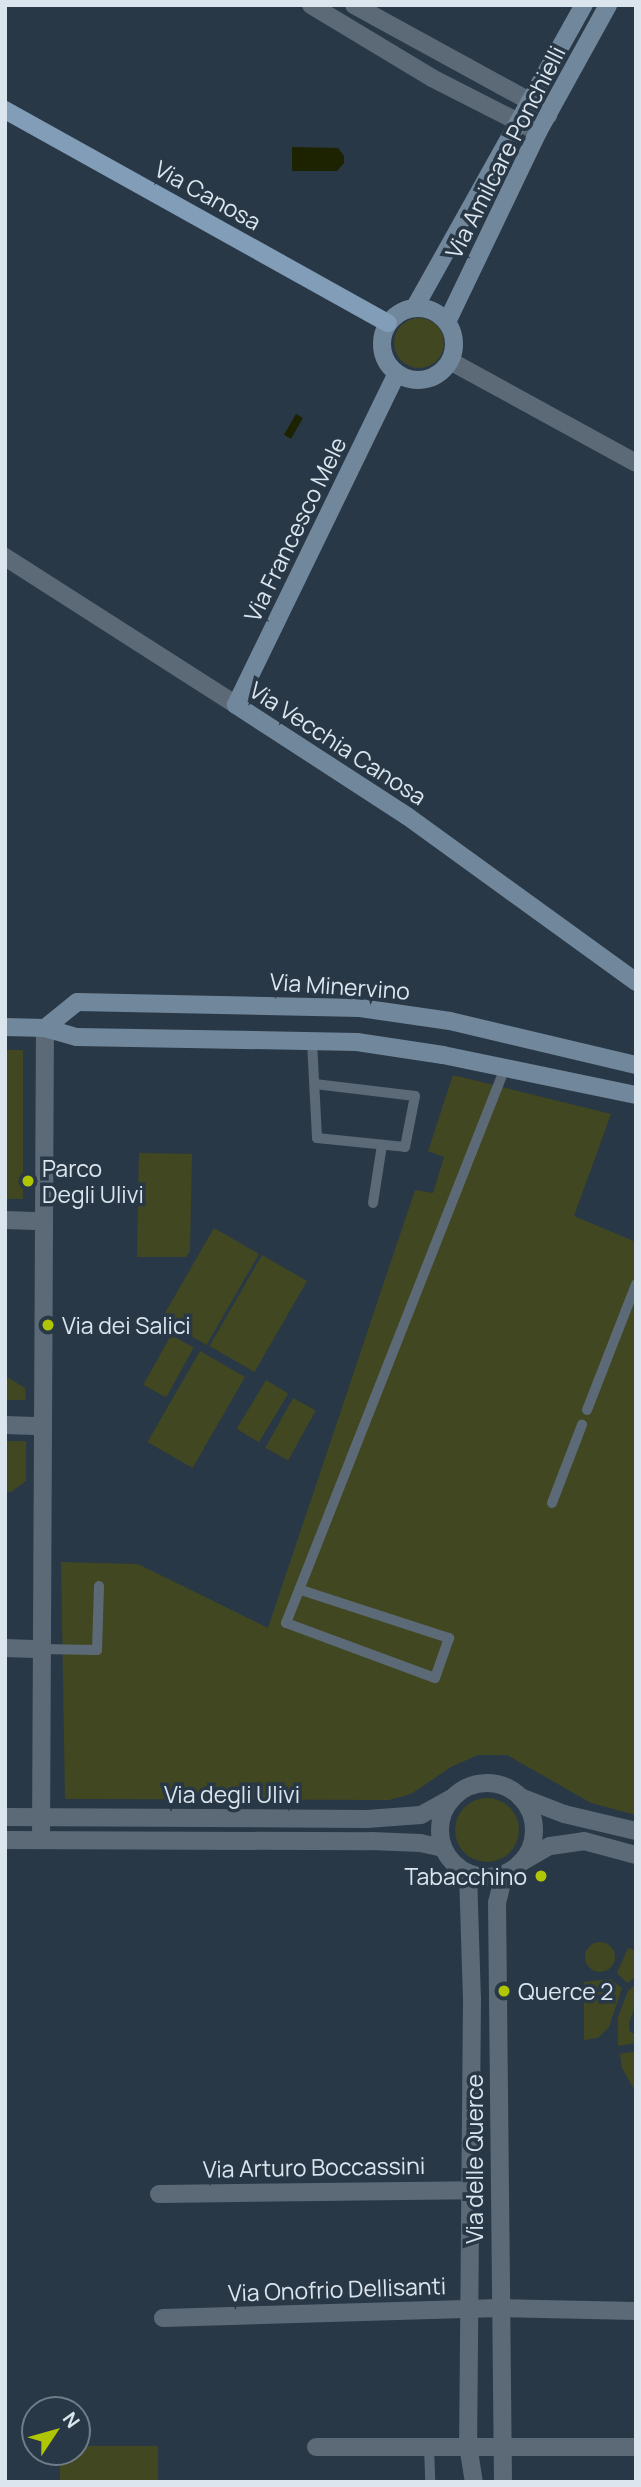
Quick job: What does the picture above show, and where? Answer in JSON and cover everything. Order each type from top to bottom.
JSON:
[{"type":"main road","name":"Via Amilcare Ponchielli","points":[[415,307],[584,5]]},
{"type":"main road","name":"Via Amilcare Ponchielli","points":[[447,322],[538,132],[608,5]]},
{"type":"main road","name":"Via Canosa","points":[[5,110],[388,323]]},
{"type":"main road","points":[[415,307],[427,309],[447,322],[454,341],[450,361],[431,377],[419,380],[397,373],[384,357],[382,345],[388,323],[395,315],[415,307]]},
{"type":"main road","name":"Via Francesco Mele","points":[[236,705],[397,373]]},
{"type":"main road","name":"Via Vecchia Canosa","points":[[236,705],[407,816],[636,982]]},
{"type":"main road","name":"Via Minervino","points":[[45,1028],[77,1002],[359,1008],[450,1021],[636,1065]]},
{"type":"main road","points":[[5,1027],[45,1028],[77,1037],[357,1042],[406,1048],[636,1095]]},
{"type":"street","points":[[311,5],[432,78],[538,132]]},
{"type":"street","points":[[354,5],[529,101],[548,115]]},
{"type":"street","points":[[450,361],[636,463]]},
{"type":"street","name":"Via Vecchia Canosa","points":[[5,557],[236,705]]},
{"type":"street","points":[[41,1839],[45,1028]]},
{"type":"street","points":[[5,1220],[43,1221]]},
{"type":"street","points":[[5,1426],[42,1426]]},
{"type":"street","points":[[5,1648],[41,1649]]},
{"type":"street","points":[[636,1831],[564,1814],[520,1797],[508,1788],[480,1784],[454,1797],[441,1821],[443,1848],[449,1858],[468,1873],[480,1877],[504,1874],[550,1846],[584,1841],[636,1854]]},
{"type":"street","name":"Via degli Ulivi","points":[[5,1817],[367,1819],[421,1815],[454,1797]]},
{"type":"street","points":[[520,1797],[533,1823],[528,1852],[520,1863]]},
{"type":"street","name":"Via degli Ulivi","points":[[5,1840],[371,1841],[420,1843],[443,1848]]},
{"type":"street","name":"Via delle Querce","points":[[468,1873],[472,1985],[468,2445],[474,2482]]},
{"type":"street","name":"Via delle Querce","points":[[503,2482],[500,2445],[506,2309],[497,1903],[504,1874]]},
{"type":"street","name":"Via Arturo Boccassini","points":[[159,2194],[470,2190]]},
{"type":"street","points":[[506,2309],[636,2311]]},
{"type":"street","name":"Via Onofrio Dellisanti","points":[[163,2318],[506,2309]]},
{"type":"street","points":[[316,2447],[636,2447]]},
{"type":"lane","points":[[312,1042],[317,1138],[405,1147],[415,1096],[315,1084]]},
{"type":"lane","points":[[301,1590],[449,1638],[435,1678],[286,1623],[505,1068]]},
{"type":"lane","points":[[373,1203],[382,1144]]},
{"type":"lane","points":[[587,1410],[636,1284]]},
{"type":"lane","points":[[552,1503],[582,1425]]},
{"type":"lane","points":[[41,1649],[97,1650],[99,1586]]},
{"type":"lane","points":[[429,2445],[430,2482]]},
{"type":"shaded area","points":[[292,147],[338,148],[344,156],[344,163],[337,171],[292,171]]},
{"type":"shaded area","points":[[409,319],[429,319],[443,333],[443,353],[429,367],[409,367],[395,353],[395,333]]},
{"type":"shaded area","points":[[296,414],[303,418],[291,439],[284,435]]},
{"type":"shaded area","points":[[5,1050],[23,1050],[23,1199],[5,1199]]},
{"type":"shaded area","points":[[453,1075],[611,1114],[574,1216],[636,1242],[636,1815],[591,1803],[507,1755],[478,1755],[451,1767],[411,1794],[389,1800],[65,1799],[61,1562],[138,1564],[268,1628],[415,1190],[433,1193],[444,1157],[428,1151]]},
{"type":"shaded area","points":[[139,1153],[192,1154],[190,1251],[186,1257],[137,1257]]},
{"type":"shaded area","points":[[214,1228],[259,1254],[207,1345],[162,1319]]},
{"type":"shaded area","points":[[262,1255],[307,1281],[255,1372],[210,1346]]},
{"type":"shaded area","points":[[171,1335],[194,1348],[166,1397],[143,1385]]},
{"type":"shaded area","points":[[6,1349],[7,1377],[25,1388],[26,1400],[5,1400]]},
{"type":"shaded area","points":[[200,1351],[245,1377],[193,1468],[148,1442]]},
{"type":"shaded area","points":[[266,1380],[288,1393],[259,1442],[237,1429]]},
{"type":"shaded area","points":[[293,1398],[316,1411],[288,1460],[265,1448]]},
{"type":"shaded area","points":[[5,1441],[26,1441],[26,1481],[11,1492],[5,1492]]},
{"type":"shaded area","points":[[481,1798],[493,1798],[510,1807],[517,1818],[517,1842],[510,1853],[493,1862],[481,1862],[469,1857],[460,1848],[455,1836],[455,1824],[460,1812],[469,1803]]},
{"type":"shaded area","points":[[600,1942],[611,1946],[615,1957],[611,1968],[600,1972],[589,1968],[585,1957],[589,1946]]},
{"type":"shaded area","points":[[628,1948],[636,1950],[636,1977],[627,1983],[617,1973]]},
{"type":"shaded area","points":[[610,1979],[622,1988],[609,2027],[598,2038],[584,2040],[584,1982]]},
{"type":"shaded area","points":[[636,1984],[636,2004],[629,2023],[630,2032],[636,2034],[636,2043],[618,2046],[618,2017],[628,1991]]},
{"type":"shaded area","points":[[636,2051],[636,2093],[622,2068],[620,2054]]},
{"type":"shaded area","points":[[91,2446],[158,2446],[158,2482],[60,2482],[60,2466],[91,2466]]},
{"type":"place","name":"Parco Degli Ulivi","points":[[28,1181]]},
{"type":"place","name":"Via dei Salici","points":[[48,1325]]},
{"type":"place","name":"Tabacchino","points":[[541,1876]]},
{"type":"place","name":"Querce 2","points":[[504,1991]]}]
